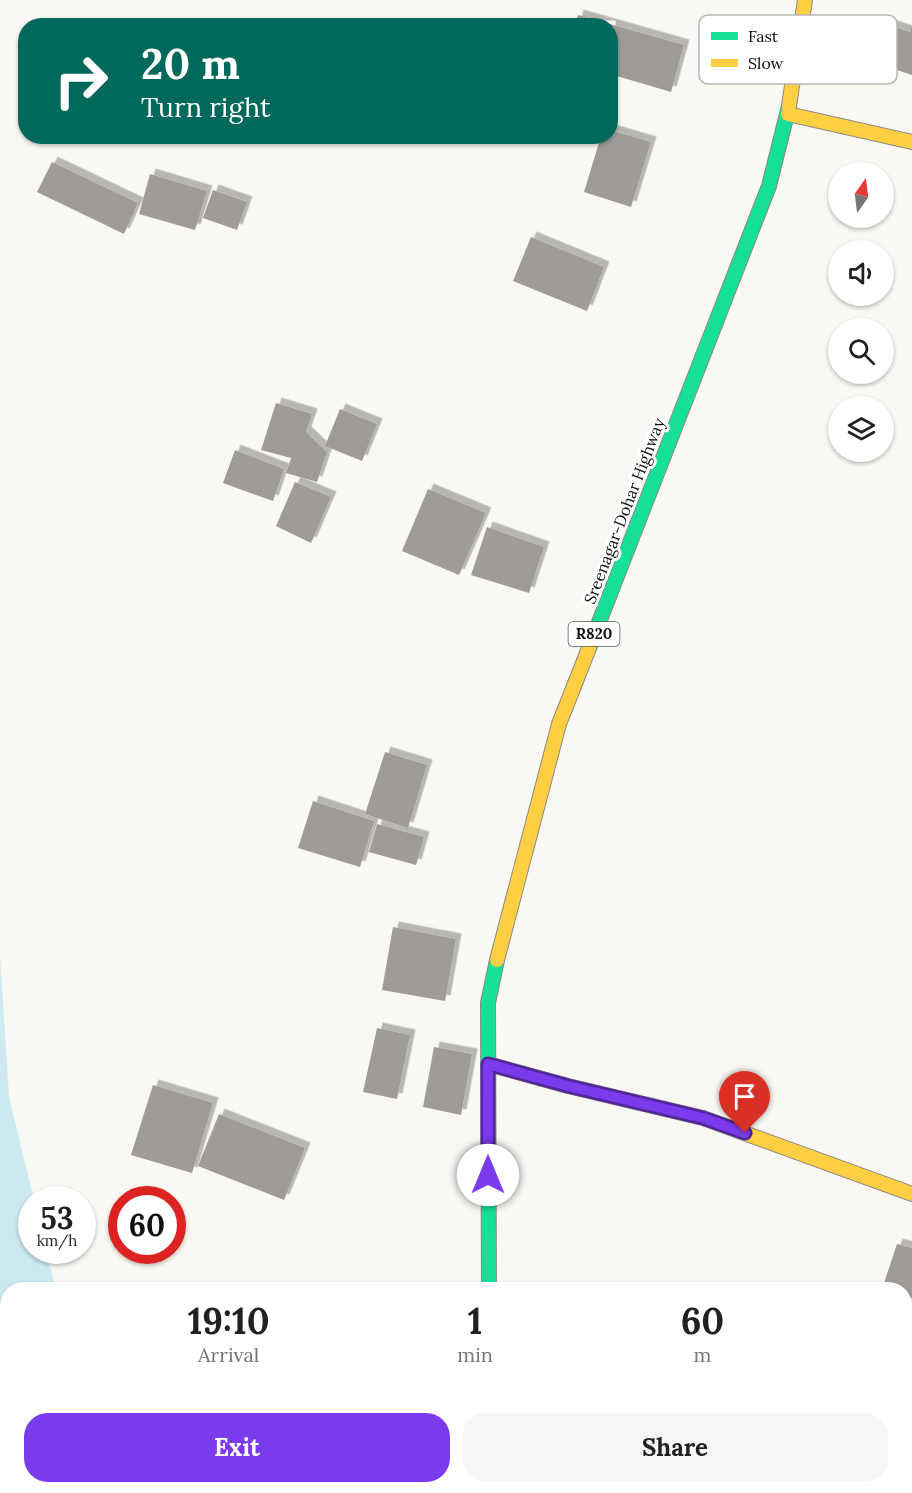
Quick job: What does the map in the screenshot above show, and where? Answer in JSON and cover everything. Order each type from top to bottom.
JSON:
[{"type":"main road","name":"Sreenagar-Dohar Highway","points":[[803,15],[805,0]]},
{"type":"main road","name":"Sreenagar-Dohar Highway","points":[[489,1282],[488,1003],[560,724],[769,186],[788,114],[792,84]]},
{"type":"main road","points":[[788,114],[912,142]]},
{"type":"main road","points":[[488,1064],[568,1086],[703,1118],[912,1194]]},
{"type":"water","points":[[0,956],[9,1097],[31,1186],[18,1186],[18,1264],[49,1264],[54,1282],[0,1282]]},
{"type":"building","points":[[618,26],[684,45],[671,92],[618,76]]},
{"type":"building","points":[[912,26],[912,75],[897,70],[897,28],[910,32]]},
{"type":"building","points":[[618,132],[651,142],[631,207],[584,192],[599,144],[618,144]]},
{"type":"building","points":[[52,162],[138,203],[124,234],[37,192]]},
{"type":"building","points":[[150,174],[207,191],[195,230],[139,214]]},
{"type":"building","points":[[213,190],[247,202],[237,230],[203,218]]},
{"type":"building","points":[[531,237],[604,267],[587,311],[513,281]]},
{"type":"building","points":[[276,403],[312,414],[306,432],[327,452],[317,482],[286,473],[291,458],[261,450]]},
{"type":"building","points":[[340,409],[377,424],[362,461],[325,446]]},
{"type":"building","points":[[235,450],[284,469],[273,501],[223,483]]},
{"type":"building","points":[[295,482],[331,497],[311,543],[276,526]]},
{"type":"building","points":[[428,489],[486,513],[459,575],[402,551]]},
{"type":"building","points":[[487,527],[544,547],[529,593],[471,575]]},
{"type":"building","points":[[385,752],[427,765],[408,828],[365,814]]},
{"type":"building","points":[[313,801],[374,821],[360,867],[298,848]]},
{"type":"building","points":[[377,824],[424,837],[416,865],[369,852]]},
{"type":"building","points":[[393,927],[456,939],[445,1001],[382,990]]},
{"type":"building","points":[[377,1028],[410,1035],[397,1099],[363,1092]]},
{"type":"building","points":[[434,1047],[472,1054],[461,1115],[423,1107]]},
{"type":"building","points":[[153,1085],[213,1103],[192,1173],[131,1155]]},
{"type":"building","points":[[219,1114],[305,1148],[284,1200],[198,1166]]},
{"type":"building","points":[[897,1244],[912,1248],[912,1282],[884,1282]]},
{"type":"traffic: fast","points":[[589,648],[769,186],[789,106]]},
{"type":"traffic: fast","points":[[489,1282],[488,1003],[497,960]]},
{"type":"traffic: slow","points":[[803,15],[805,0]]},
{"type":"traffic: slow","points":[[789,106],[792,84]]},
{"type":"traffic: slow","points":[[788,114],[912,142]]},
{"type":"traffic: slow","points":[[497,960],[559,724],[589,648]]},
{"type":"traffic: slow","points":[[488,1064],[568,1086],[703,1118],[912,1194]]},
{"type":"route","points":[[488,1175],[488,1064],[568,1086],[703,1118],[745,1133]]}]
